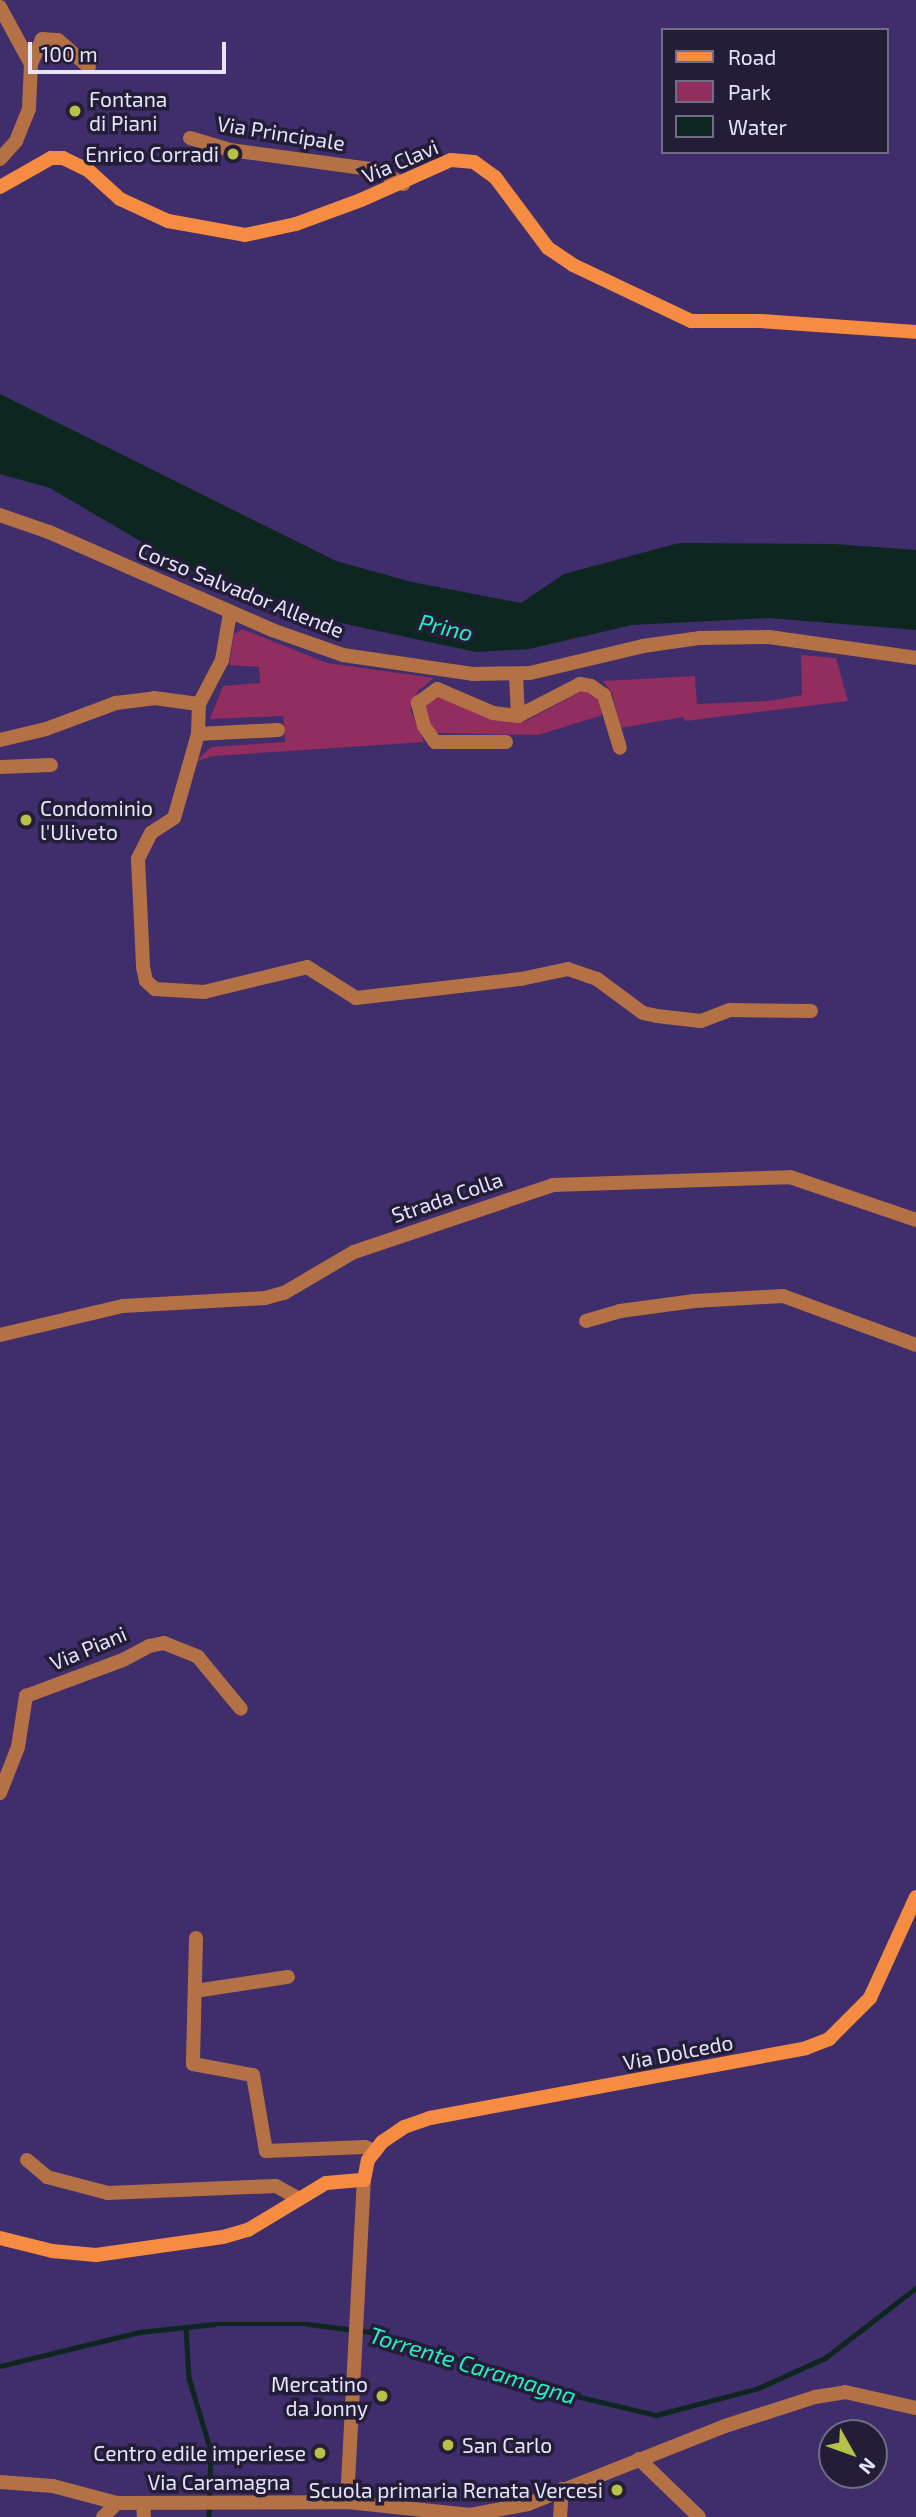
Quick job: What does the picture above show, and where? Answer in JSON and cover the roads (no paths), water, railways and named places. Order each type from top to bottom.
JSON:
[{"type":"main road","name":"Via Clavi","points":[[0,187],[51,158],[63,158],[88,170],[121,199],[168,221],[246,235],[296,224],[403,184],[451,160],[474,162],[495,177],[548,248],[573,265],[691,321],[760,321],[916,332]]},
{"type":"main road","name":"Via Dolcedo","points":[[364,2180],[375,2151],[404,2127],[430,2118],[655,2079],[806,2048],[829,2039],[870,1998],[916,1897]]},
{"type":"main road","points":[[0,2238],[72,2254],[138,2252],[248,2230],[326,2183],[364,2180]]},
{"type":"street","points":[[0,7],[31,64]]},
{"type":"street","points":[[0,159],[16,141],[29,108],[31,64],[42,39],[49,37],[71,48],[89,67]]},
{"type":"street","name":"Via Principale","points":[[190,138],[230,150],[378,170],[403,184]]},
{"type":"street","name":"Corso Salvador Allende","points":[[0,515],[49,531],[230,613],[343,655],[473,674],[516,674],[700,638],[769,637],[916,658]]},
{"type":"street","points":[[230,613],[222,660],[199,704],[198,734],[174,818],[152,833],[138,859],[144,967],[146,981],[155,989],[204,992],[307,967],[356,998],[501,982],[568,969],[597,979],[643,1013],[657,1016],[701,1021],[730,1010],[811,1011]]},
{"type":"street","points":[[516,674],[518,716]]},
{"type":"street","points":[[506,742],[435,742],[424,726],[418,703],[438,688],[493,713],[518,716],[580,684],[591,686],[604,695],[620,748]]},
{"type":"street","points":[[0,740],[46,729],[116,702],[154,698],[199,704]]},
{"type":"street","points":[[198,734],[278,730]]},
{"type":"street","points":[[0,768],[51,765]]},
{"type":"street","name":"Strada Colla","points":[[0,1335],[123,1306],[265,1298],[284,1293],[354,1252],[553,1185],[790,1177],[916,1220]]},
{"type":"street","points":[[586,1321],[620,1311],[694,1301],[783,1296],[916,1345]]},
{"type":"street","name":"Via Piani","points":[[0,1793],[18,1747],[26,1696],[123,1660],[149,1646],[164,1643],[198,1657],[241,1709]]},
{"type":"street","points":[[196,1938],[193,2064],[253,2075],[266,2151],[365,2147],[375,2151]]},
{"type":"street","points":[[195,1991],[288,1977]]},
{"type":"street","points":[[27,2160],[47,2177],[108,2193],[276,2186],[298,2198]]},
{"type":"street","name":"Via Dolcedo","points":[[348,2502],[364,2180]]},
{"type":"street","name":"Via Caramagna","points":[[0,2482],[53,2486],[144,2510],[212,2502],[348,2502],[470,2515],[514,2509],[639,2459],[816,2397],[845,2392],[916,2408]]},
{"type":"street","points":[[639,2459],[699,2517]]},
{"type":"street","points":[[561,2517],[562,2489]]},
{"type":"street","points":[[103,2517],[117,2503]]},
{"type":"water","name":"Prino","points":[[0,394],[336,561],[412,582],[521,603],[564,574],[679,543],[834,544],[916,550],[916,630],[769,618],[632,625],[529,649],[476,652],[244,602],[50,488],[0,474]]},
{"type":"waterway","name":"Torrente Caramagna","points":[[0,2366],[139,2332],[215,2324],[308,2324],[377,2333],[551,2390],[656,2415],[756,2389],[825,2358],[916,2288]]},
{"type":"waterway","points":[[186,2327],[189,2378],[211,2451],[209,2517]]},
{"type":"place","name":"Fontana di Piani","points":[[75,111]]},
{"type":"place","name":"Enrico Corradi","points":[[233,154]]},
{"type":"place","name":"Condominio l'Uliveto","points":[[26,820]]},
{"type":"place","name":"Mercatino da Jonny","points":[[382,2396]]},
{"type":"place","name":"San Carlo","points":[[448,2445]]},
{"type":"place","name":"Centro edile imperiese","points":[[320,2453]]},
{"type":"place","name":"Scuola primaria Renata Vercesi","points":[[617,2490]]}]
